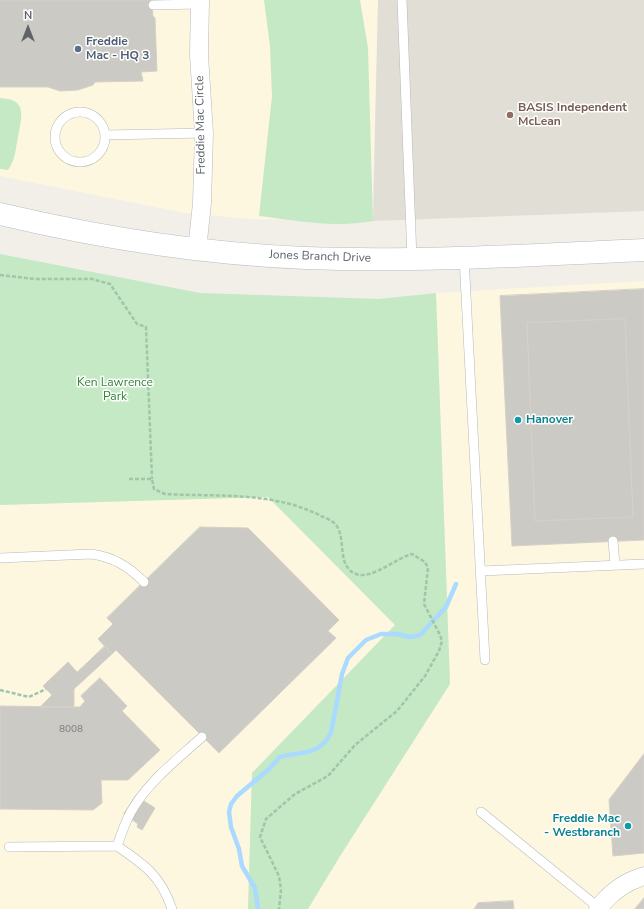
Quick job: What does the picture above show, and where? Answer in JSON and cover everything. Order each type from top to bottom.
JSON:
[{"type":"main road","name":"Jones Branch Drive","points":[[0,214],[106,237],[197,250],[305,258],[412,259],[644,250]]},
{"type":"street","name":"Freddie Mac Circle","points":[[197,250],[202,203],[204,133],[199,55],[200,2]]},
{"type":"street","points":[[598,909],[611,893],[623,884],[644,876]]},
{"type":"lane","points":[[402,0],[412,259]]},
{"type":"lane","points":[[153,5],[200,2]]},
{"type":"lane","points":[[74,112],[89,113],[95,117],[100,122],[105,135],[100,151],[91,159],[79,162],[70,160],[63,156],[55,141],[55,133],[58,125],[62,119],[74,112]]},
{"type":"lane","points":[[105,135],[204,133]]},
{"type":"lane","points":[[464,257],[485,660]]},
{"type":"lane","points":[[613,541],[615,565]]},
{"type":"lane","points":[[0,558],[91,554],[105,556],[116,560],[129,568],[144,582]]},
{"type":"lane","points":[[481,571],[644,564]]},
{"type":"lane","points":[[117,846],[133,808],[141,796],[202,737]]},
{"type":"lane","points":[[481,812],[598,909]]},
{"type":"lane","points":[[9,847],[117,846],[149,870],[161,883],[172,909]]},
{"type":"path","points":[[0,275],[35,279],[92,279],[110,284],[137,324],[146,328],[152,479],[154,489],[165,494],[268,498],[314,512],[336,524],[342,540],[345,564],[355,574],[366,575],[412,554],[425,562],[428,568],[424,604],[442,641],[434,662],[403,704],[354,745],[328,776],[295,794],[266,819],[260,837],[279,876],[281,890],[279,909]]},
{"type":"path","points":[[129,479],[152,479]]},
{"type":"path","points":[[0,690],[29,697],[46,689]]},
{"type":"shaded area","points":[[0,0],[378,0],[372,221],[250,219],[185,213],[0,176]]},
{"type":"shaded area","name":"BASIS Independent McLean","points":[[378,0],[644,0],[644,211],[373,221]]},
{"type":"shaded area","points":[[644,281],[644,909],[307,909],[450,684],[436,293]]},
{"type":"shaded area","points":[[268,497],[395,625],[252,773],[248,909],[0,909],[0,505]]},
{"type":"green space","points":[[264,0],[360,0],[368,48],[373,221],[330,224],[259,216],[272,96],[270,46]]},
{"type":"green space","points":[[0,98],[9,99],[15,102],[21,111],[21,123],[15,154],[13,162],[8,170],[0,169]]},
{"type":"green space","name":"Ken Lawrence Park","points":[[0,254],[200,293],[379,299],[436,293],[450,684],[340,856],[308,909],[248,909],[252,773],[395,625],[268,497],[0,505]]},
{"type":"building","name":"Freddie Mac - HQ 3","points":[[0,0],[152,0],[153,16],[155,18],[157,71],[141,72],[143,81],[95,82],[93,85],[78,90],[60,91],[48,87],[0,87]]},
{"type":"building","name":"Hanover","points":[[644,289],[644,540],[512,546],[500,296]],"holes":[[[625,319],[633,517],[535,521],[527,323]]]},
{"type":"building","points":[[625,319],[633,517],[535,521],[527,323]]},
{"type":"building","points":[[200,527],[248,528],[339,620],[328,631],[336,638],[219,753],[116,650],[112,654],[98,639],[113,624],[107,618]]},
{"type":"building","points":[[105,646],[112,654],[74,689],[74,707],[40,707],[52,695],[43,686],[68,662],[77,672]]},
{"type":"building","points":[[100,678],[127,706],[122,711],[160,750],[128,780],[101,780],[102,803],[93,810],[0,809],[0,706],[80,707],[85,701],[81,696]]},
{"type":"building","name":"Freddie Mac - Westbranch","points":[[644,754],[644,853],[613,856],[609,800]]},
{"type":"building","points":[[136,796],[155,808],[142,830],[137,827],[138,824],[124,814]]},
{"type":"building","points":[[644,898],[644,909],[635,909]]},
{"type":"building","points":[[513,901],[514,909],[474,909],[478,903]]},
{"type":"waterway","points":[[258,909],[255,888],[242,866],[239,849],[231,827],[229,812],[231,804],[237,796],[269,769],[280,757],[316,749],[326,740],[331,733],[342,674],[348,658],[366,640],[381,634],[397,634],[410,637],[420,635],[446,607],[456,584]]},
{"type":"place","name":"Freddie Mac - HQ 3","points":[[78,49]]},
{"type":"place","name":"BASIS Independent McLean","points":[[510,115]]},
{"type":"place","name":"Hanover","points":[[518,420]]},
{"type":"place","name":"Freddie Mac - Westbranch","points":[[628,826]]}]
